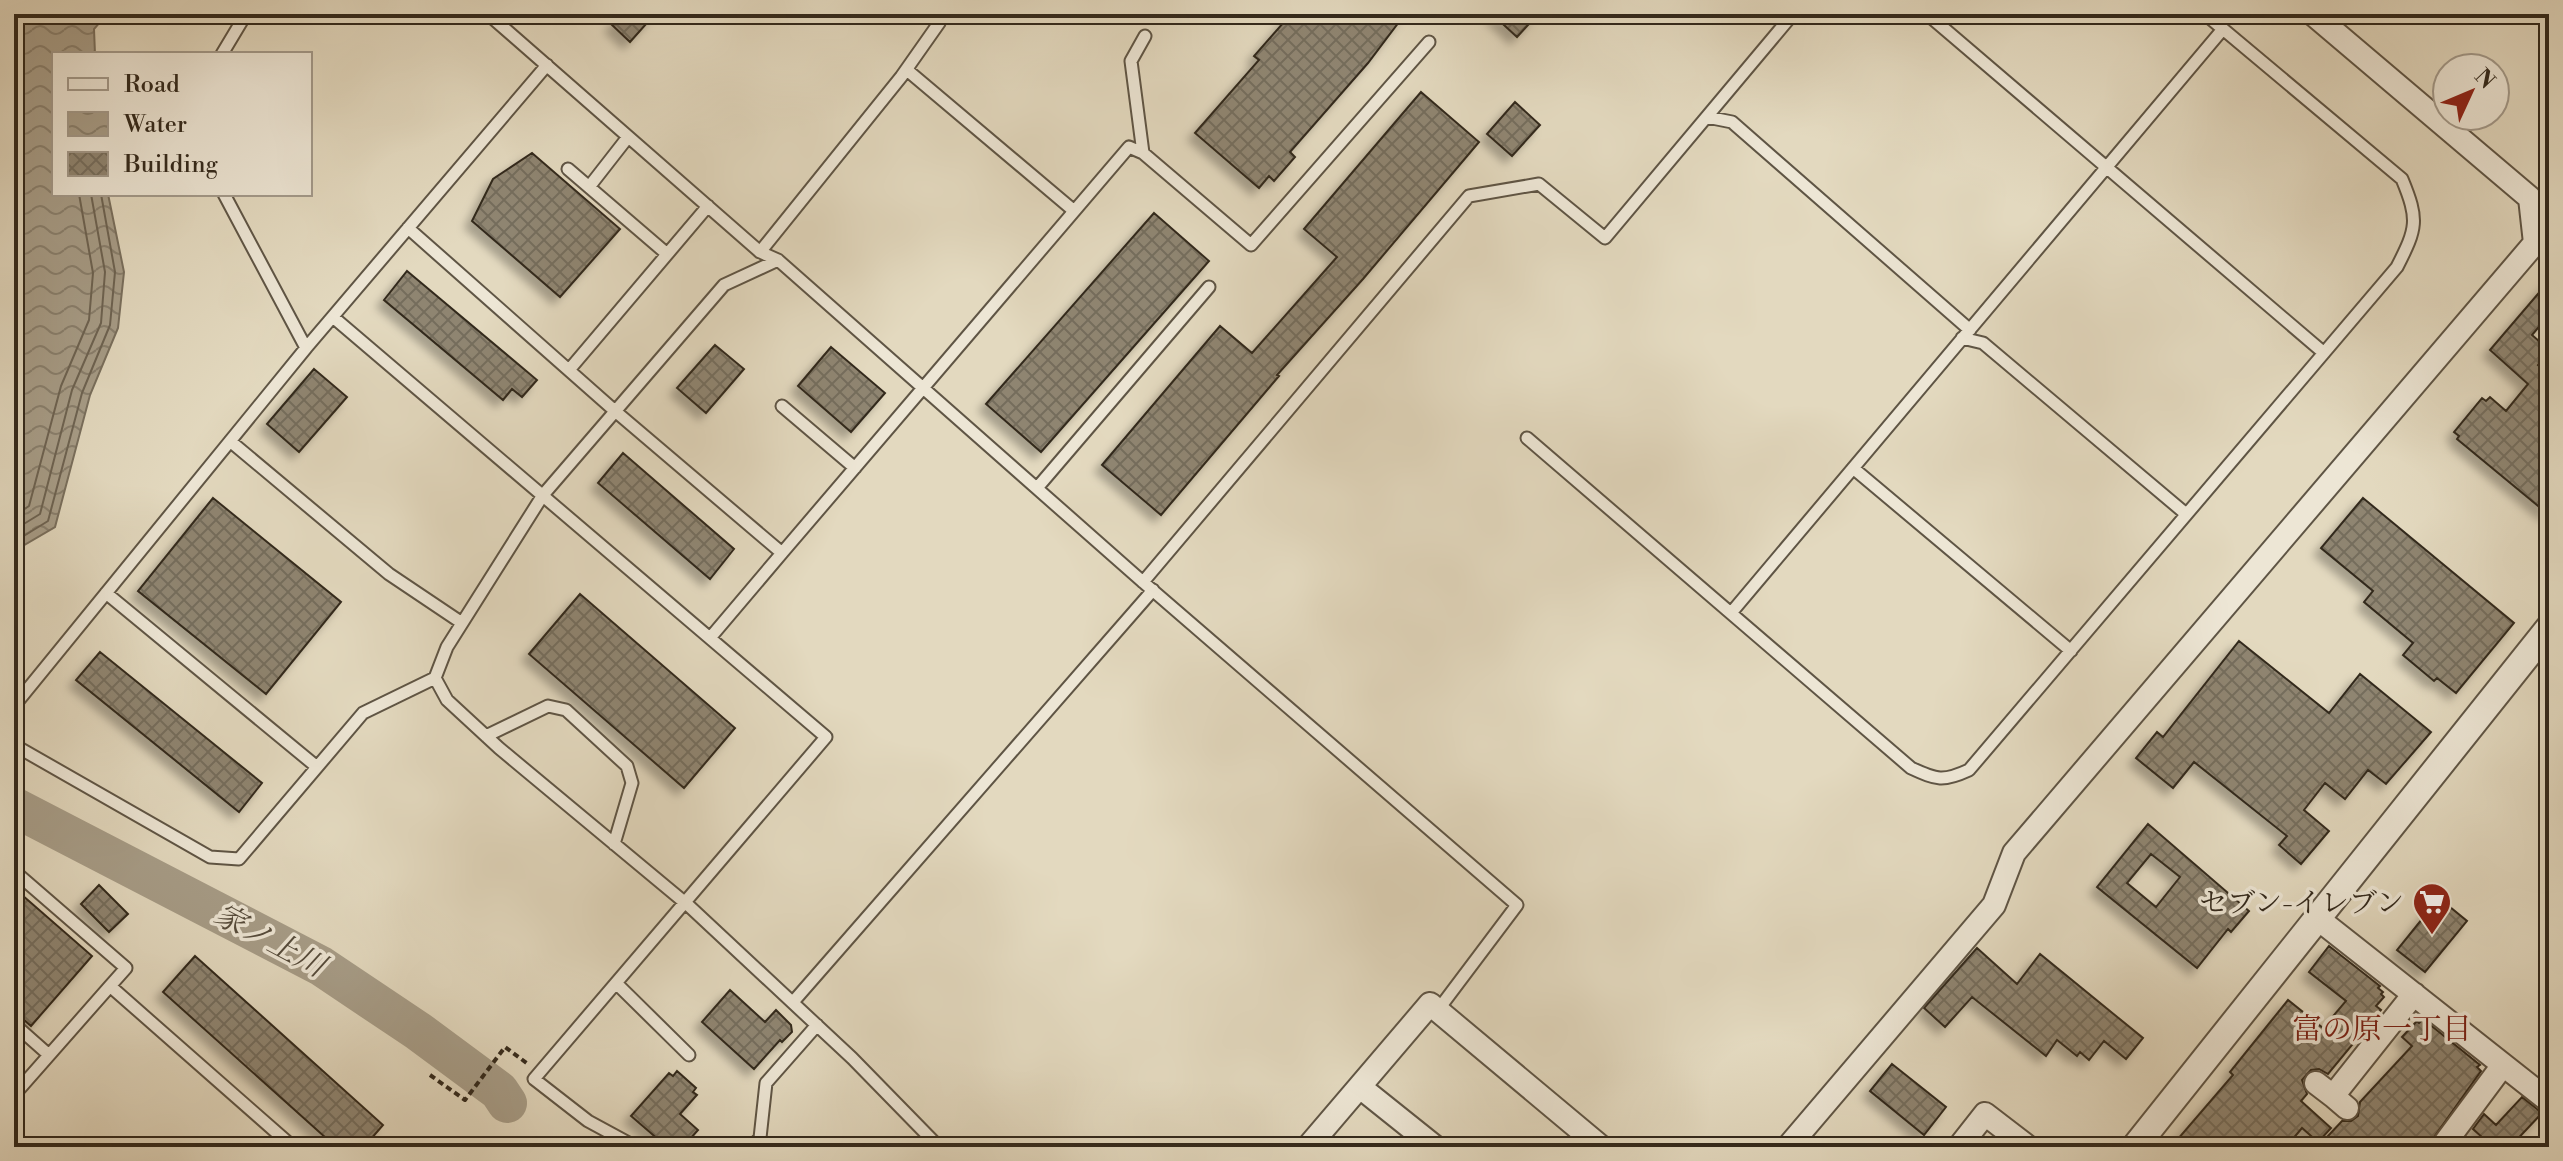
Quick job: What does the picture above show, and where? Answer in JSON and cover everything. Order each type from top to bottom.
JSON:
[{"type":"street","points":[[1788,1147],[1994,905],[2014,853],[2535,243],[2530,198],[2313,14]]},
{"type":"street","points":[[2135,1147],[2549,628]]},
{"type":"street","points":[[2317,918],[2549,1101]]},
{"type":"street","points":[[2332,1096],[2414,994]]},
{"type":"street","points":[[1308,1147],[1430,1004],[1601,1147]]},
{"type":"street","points":[[2442,1147],[2503,1065]]},
{"type":"street","points":[[1360,1087],[1435,1147]]},
{"type":"street","points":[[1959,1147],[1985,1114],[2028,1147]]},
{"type":"lane","points":[[223,52],[246,14]]},
{"type":"lane","points":[[488,14],[760,252],[778,260],[1517,905],[1438,1010]]},
{"type":"lane","points":[[760,252],[907,70],[939,23],[941,14]]},
{"type":"lane","points":[[793,1002],[1148,586],[1469,196],[1539,184],[1605,238],[1793,14]]},
{"type":"lane","points":[[1927,14],[2324,353]]},
{"type":"lane","points":[[1527,438],[1911,768],[1932,778],[1948,780],[1969,770],[2397,267],[2413,235],[2414,208],[2402,179],[2205,14]]},
{"type":"lane","points":[[1731,613],[2223,29]]},
{"type":"lane","points":[[1143,153],[1131,61],[1145,36]]},
{"type":"lane","points":[[710,638],[1129,147],[1143,153],[1251,245],[1429,42]]},
{"type":"lane","points":[[14,706],[306,348],[547,65]]},
{"type":"lane","points":[[907,70],[1073,210]]},
{"type":"lane","points":[[1707,117],[1732,122],[1966,334],[1983,343],[2186,514]]},
{"type":"lane","points":[[589,187],[628,137]]},
{"type":"lane","points":[[568,169],[667,254]]},
{"type":"lane","points":[[225,196],[306,348]]},
{"type":"lane","points":[[569,370],[708,206]]},
{"type":"lane","points":[[408,228],[782,553]]},
{"type":"lane","points":[[14,745],[210,857],[239,859],[363,713],[435,678],[447,647],[543,495],[724,285],[778,260]]},
{"type":"lane","points":[[1037,488],[1209,287]]},
{"type":"lane","points":[[333,317],[826,737],[534,1079],[588,1121],[636,1147]]},
{"type":"lane","points":[[782,406],[855,468]]},
{"type":"lane","points":[[230,441],[389,574],[462,623]]},
{"type":"lane","points":[[1853,468],[2071,651]]},
{"type":"lane","points":[[106,593],[317,767]]},
{"type":"lane","points":[[435,678],[447,700],[684,903],[793,1002],[939,1147]]},
{"type":"lane","points":[[486,736],[548,706],[566,710],[627,766],[632,783],[614,844]]},
{"type":"lane","points":[[14,871],[126,968],[14,1095]]},
{"type":"lane","points":[[616,983],[689,1055]]},
{"type":"lane","points":[[110,986],[293,1147]]},
{"type":"lane","points":[[14,1024],[49,1055]]},
{"type":"lane","points":[[751,1147],[760,1138],[766,1083],[817,1025]]},
{"type":"path","points":[[430,1075],[465,1100],[505,1047],[539,1073]]},
{"type":"water","points":[[14,14],[107,14],[94,29],[95,52],[52,52],[52,196],[108,196],[124,272],[118,328],[90,395],[55,527],[14,551]]},
{"type":"building","points":[[622,14],[655,14],[630,42],[612,25]]},
{"type":"building","points":[[1291,14],[1405,14],[1368,63],[1290,152],[1295,157],[1274,181],[1269,176],[1259,188],[1195,133],[1259,60],[1254,56]]},
{"type":"building","points":[[1492,14],[1538,14],[1517,37]]},
{"type":"building","points":[[1421,92],[1479,142],[1277,375],[1161,515],[1102,465],[1220,326],[1252,353],[1337,257],[1304,229]]},
{"type":"building","points":[[1515,102],[1540,125],[1512,156],[1487,134]]},
{"type":"building","points":[[532,153],[620,229],[560,297],[472,221],[493,179]]},
{"type":"building","points":[[1154,213],[1209,261],[1041,452],[986,404]]},
{"type":"building","points":[[407,271],[537,380],[522,397],[512,389],[503,400],[384,300]]},
{"type":"building","points":[[2549,281],[2549,315],[2532,335],[2549,350],[2538,365],[2549,374],[2549,515],[2457,439],[2459,436],[2454,432],[2482,398],[2486,401],[2490,397],[2506,411],[2528,384],[2490,350]]},
{"type":"building","points":[[715,345],[744,369],[706,413],[677,388]]},
{"type":"building","points":[[831,347],[885,393],[851,432],[798,386]]},
{"type":"building","points":[[314,369],[347,397],[299,452],[267,424]]},
{"type":"building","points":[[623,453],[734,549],[710,579],[598,483]]},
{"type":"building","points":[[213,498],[341,602],[266,694],[138,591]]},
{"type":"building","points":[[2363,498],[2514,623],[2456,693],[2437,678],[2434,681],[2403,655],[2413,643],[2364,602],[2373,591],[2321,548]]},
{"type":"building","points":[[580,594],[735,728],[684,788],[529,654]]},
{"type":"building","points":[[2239,641],[2329,713],[2360,674],[2431,732],[2386,784],[2368,770],[2345,799],[2325,783],[2304,810],[2329,831],[2301,864],[2279,845],[2287,836],[2194,762],[2173,788],[2136,758],[2157,732],[2163,737]]},
{"type":"building","points":[[100,652],[262,783],[239,812],[76,680]]},
{"type":"building","points":[[2148,824],[2249,911],[2231,932],[2228,929],[2197,968],[2097,887]],"holes":[[[2151,854],[2180,877],[2156,907],[2127,883]]]},
{"type":"building","points":[[99,885],[128,914],[109,932],[81,904]]},
{"type":"building","points":[[14,888],[92,956],[31,1026],[14,1011]]},
{"type":"building","name":"セブン-イレブン","points":[[2439,898],[2467,921],[2425,972],[2397,950]]},
{"type":"building","points":[[2329,946],[2380,986],[2378,988],[2384,997],[2376,1006],[2381,1010],[2328,1074],[2319,1069],[2311,1070],[2302,1080],[2307,1094],[2301,1101],[2331,1128],[2318,1142],[2302,1128],[2286,1147],[2171,1147],[2233,1075],[2230,1072],[2288,1000],[2323,1028],[2346,1001],[2309,972]]},
{"type":"building","points":[[1977,948],[2017,984],[2040,954],[2143,1038],[2126,1059],[2104,1041],[2089,1060],[2080,1052],[2077,1056],[2057,1040],[2046,1056],[1972,997],[1945,1027],[1924,1008]]},
{"type":"building","points":[[195,956],[383,1125],[364,1147],[336,1147],[163,992]]},
{"type":"building","points":[[730,990],[765,1022],[776,1010],[791,1025],[792,1032],[782,1042],[780,1040],[754,1069],[702,1022]]},
{"type":"building","points":[[2423,1019],[2480,1065],[2477,1067],[2481,1071],[2427,1147],[2340,1147],[2328,1136],[2342,1121],[2351,1121],[2358,1116],[2360,1102],[2412,1046],[2402,1037]]},
{"type":"building","points":[[1892,1064],[1946,1107],[1924,1135],[1870,1091]]},
{"type":"building","points":[[677,1071],[696,1088],[693,1092],[697,1095],[680,1114],[698,1130],[683,1147],[667,1147],[631,1116],[669,1073],[673,1076]]},
{"type":"building","points":[[2522,1097],[2542,1113],[2510,1147],[2476,1147],[2483,1138],[2473,1129],[2484,1114],[2496,1125]]},
{"type":"waterway","name":"家ノ上川","points":[[14,807],[321,966],[418,1031],[499,1091],[507,1103]]},
{"type":"place","name":"セブン-イレブン","points":[[2432,936]]},
{"type":"district","name":"富の原一丁目","points":[[2382,1029]]}]
